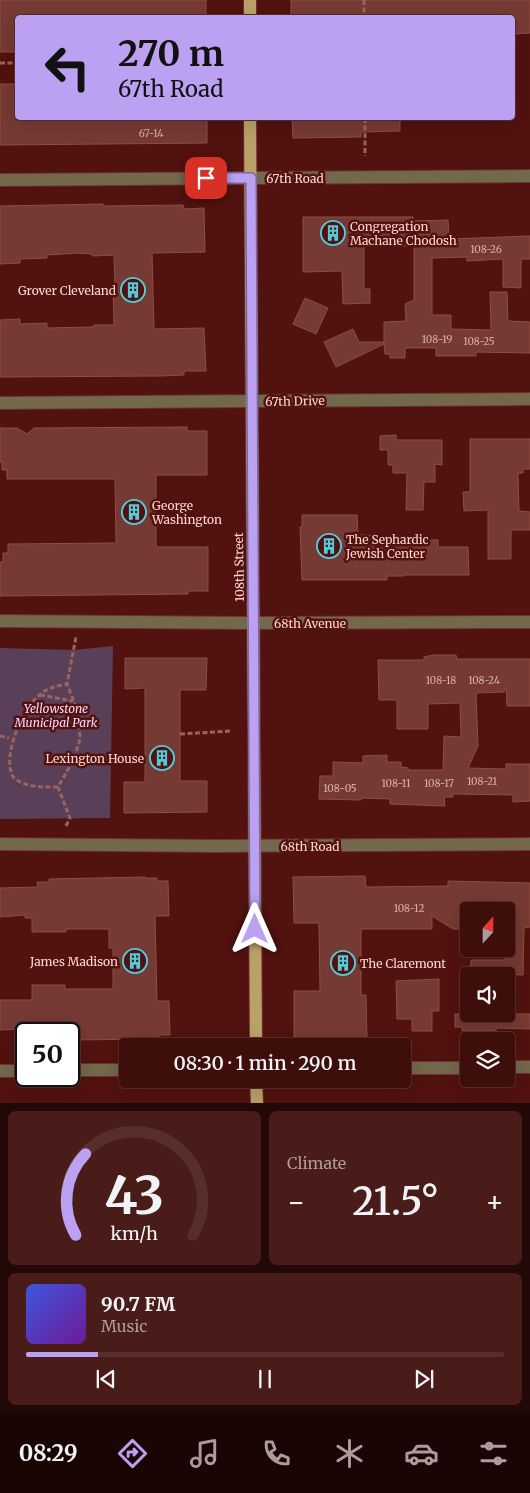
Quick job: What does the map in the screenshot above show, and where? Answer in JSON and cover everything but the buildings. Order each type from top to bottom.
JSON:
[{"type":"main road","points":[[250,0],[250,15]]},
{"type":"main road","name":"108th Street","points":[[250,120],[256,1038]]},
{"type":"main road","points":[[256,1088],[257,1103]]},
{"type":"street","name":"67th Road","points":[[0,180],[530,176]]},
{"type":"street","name":"67th Drive","points":[[0,403],[530,399]]},
{"type":"street","name":"68th Avenue","points":[[0,621],[253,623],[530,622]]},
{"type":"street","name":"68th Road","points":[[0,844],[255,846],[530,844]]},
{"type":"street","points":[[515,1067],[530,1067]]},
{"type":"street","points":[[411,1068],[460,1068]]},
{"type":"street","points":[[0,1071],[15,1070]]},
{"type":"street","points":[[80,1070],[119,1070]]},
{"type":"path","points":[[364,0],[364,15]]},
{"type":"path","points":[[0,63],[15,63]]},
{"type":"path","points":[[365,120],[366,156]]},
{"type":"path","points":[[58,787],[74,760],[80,739],[79,714],[67,684],[76,637]]},
{"type":"path","points":[[5,753],[9,738],[21,714],[39,695],[54,686],[67,684]]},
{"type":"path","points":[[39,695],[74,701]]},
{"type":"path","points":[[180,734],[232,731]]},
{"type":"path","points":[[0,736],[9,738]]},
{"type":"path","points":[[4,760],[12,777],[28,786],[58,787]]},
{"type":"path","points":[[58,787],[70,818],[66,826]]},
{"type":"green space","name":"Yellowstone Municipal Park","points":[[113,646],[110,818],[0,819],[0,648],[74,650]]},
{"type":"place","name":"Congregation Machane Chodosh","points":[[333,233]]},
{"type":"place","name":"Grover Cleveland","points":[[133,290]]},
{"type":"place","name":"George Washington","points":[[134,512]]},
{"type":"place","name":"The Sephardic Jewish Center","points":[[329,546]]},
{"type":"place","name":"Lexington House","points":[[162,758]]},
{"type":"place","name":"James Madison","points":[[135,961]]},
{"type":"place","name":"The Claremont","points":[[343,963]]},
{"type":"route","points":[[206,178],[251,178],[255,929]]}]
